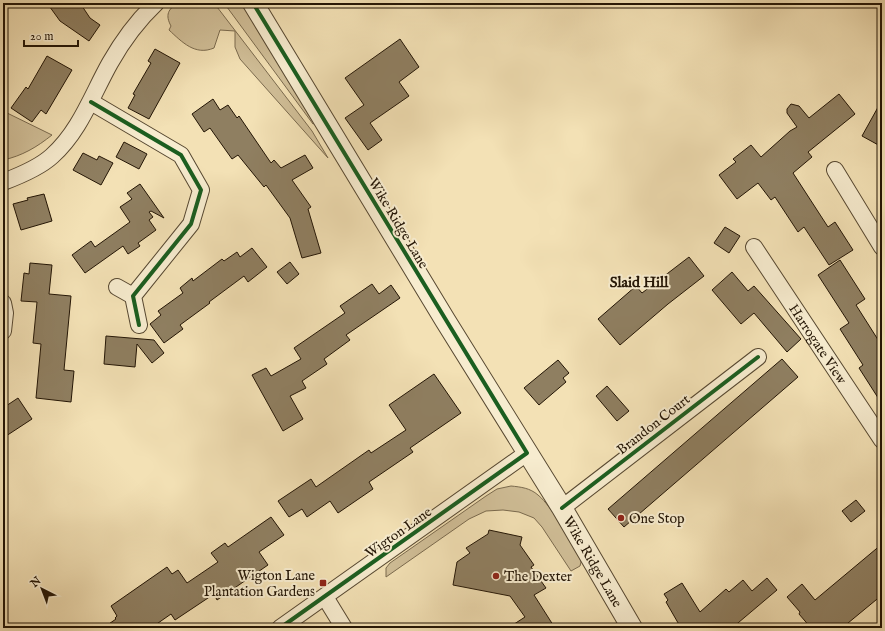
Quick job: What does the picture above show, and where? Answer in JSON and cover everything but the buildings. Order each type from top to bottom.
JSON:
[{"type":"street","points":[[3,182],[25,173],[51,157],[75,129],[91,102],[110,64],[132,28],[142,15],[156,3]]},
{"type":"street","name":"Wike Ridge Lane","points":[[253,3],[562,508],[632,628]]},
{"type":"street","points":[[91,102],[181,155],[201,190],[190,224],[133,296]]},
{"type":"street","points":[[835,170],[882,247]]},
{"type":"street","name":"Harrogate View","points":[[754,247],[882,440]]},
{"type":"street","points":[[117,287],[133,296],[139,325]]},
{"type":"street","points":[[3,303],[5,313],[3,331]]},
{"type":"street","name":"Brandon Court","points":[[562,508],[758,357]]},
{"type":"street","name":"Wigton Lane","points":[[280,628],[528,453]]},
{"type":"street","points":[[325,597],[344,628]]},
{"type":"shaded area","points":[[178,3],[214,3],[312,131],[328,158],[240,59],[235,47],[235,31],[220,30],[214,48],[201,50],[195,49],[184,43],[169,30],[171,26],[168,19],[168,13]]},
{"type":"shaded area","points":[[224,3],[243,3],[315,123],[313,124]]},
{"type":"shaded area","points":[[3,111],[52,135],[29,150],[17,156],[3,160]]},
{"type":"shaded area","points":[[511,486],[529,489],[544,500],[580,558],[580,566],[571,571],[542,527],[534,518],[519,512],[503,510],[486,511],[469,519],[386,577],[386,568],[390,563],[497,489]]},
{"type":"cycle path","points":[[253,3],[527,453],[280,628]]},
{"type":"cycle path","points":[[91,102],[181,155],[201,190],[191,224],[133,296],[139,325]]},
{"type":"cycle path","points":[[562,508],[758,357]]},
{"type":"place","name":"One Stop","points":[[621,518]]},
{"type":"place","name":"The Dexter","points":[[496,576]]},
{"type":"place","name":"Wigton Lane Plantation Gardens","points":[[323,583]]},
{"type":"district","name":"Slaid Hill","points":[[639,282]]}]
